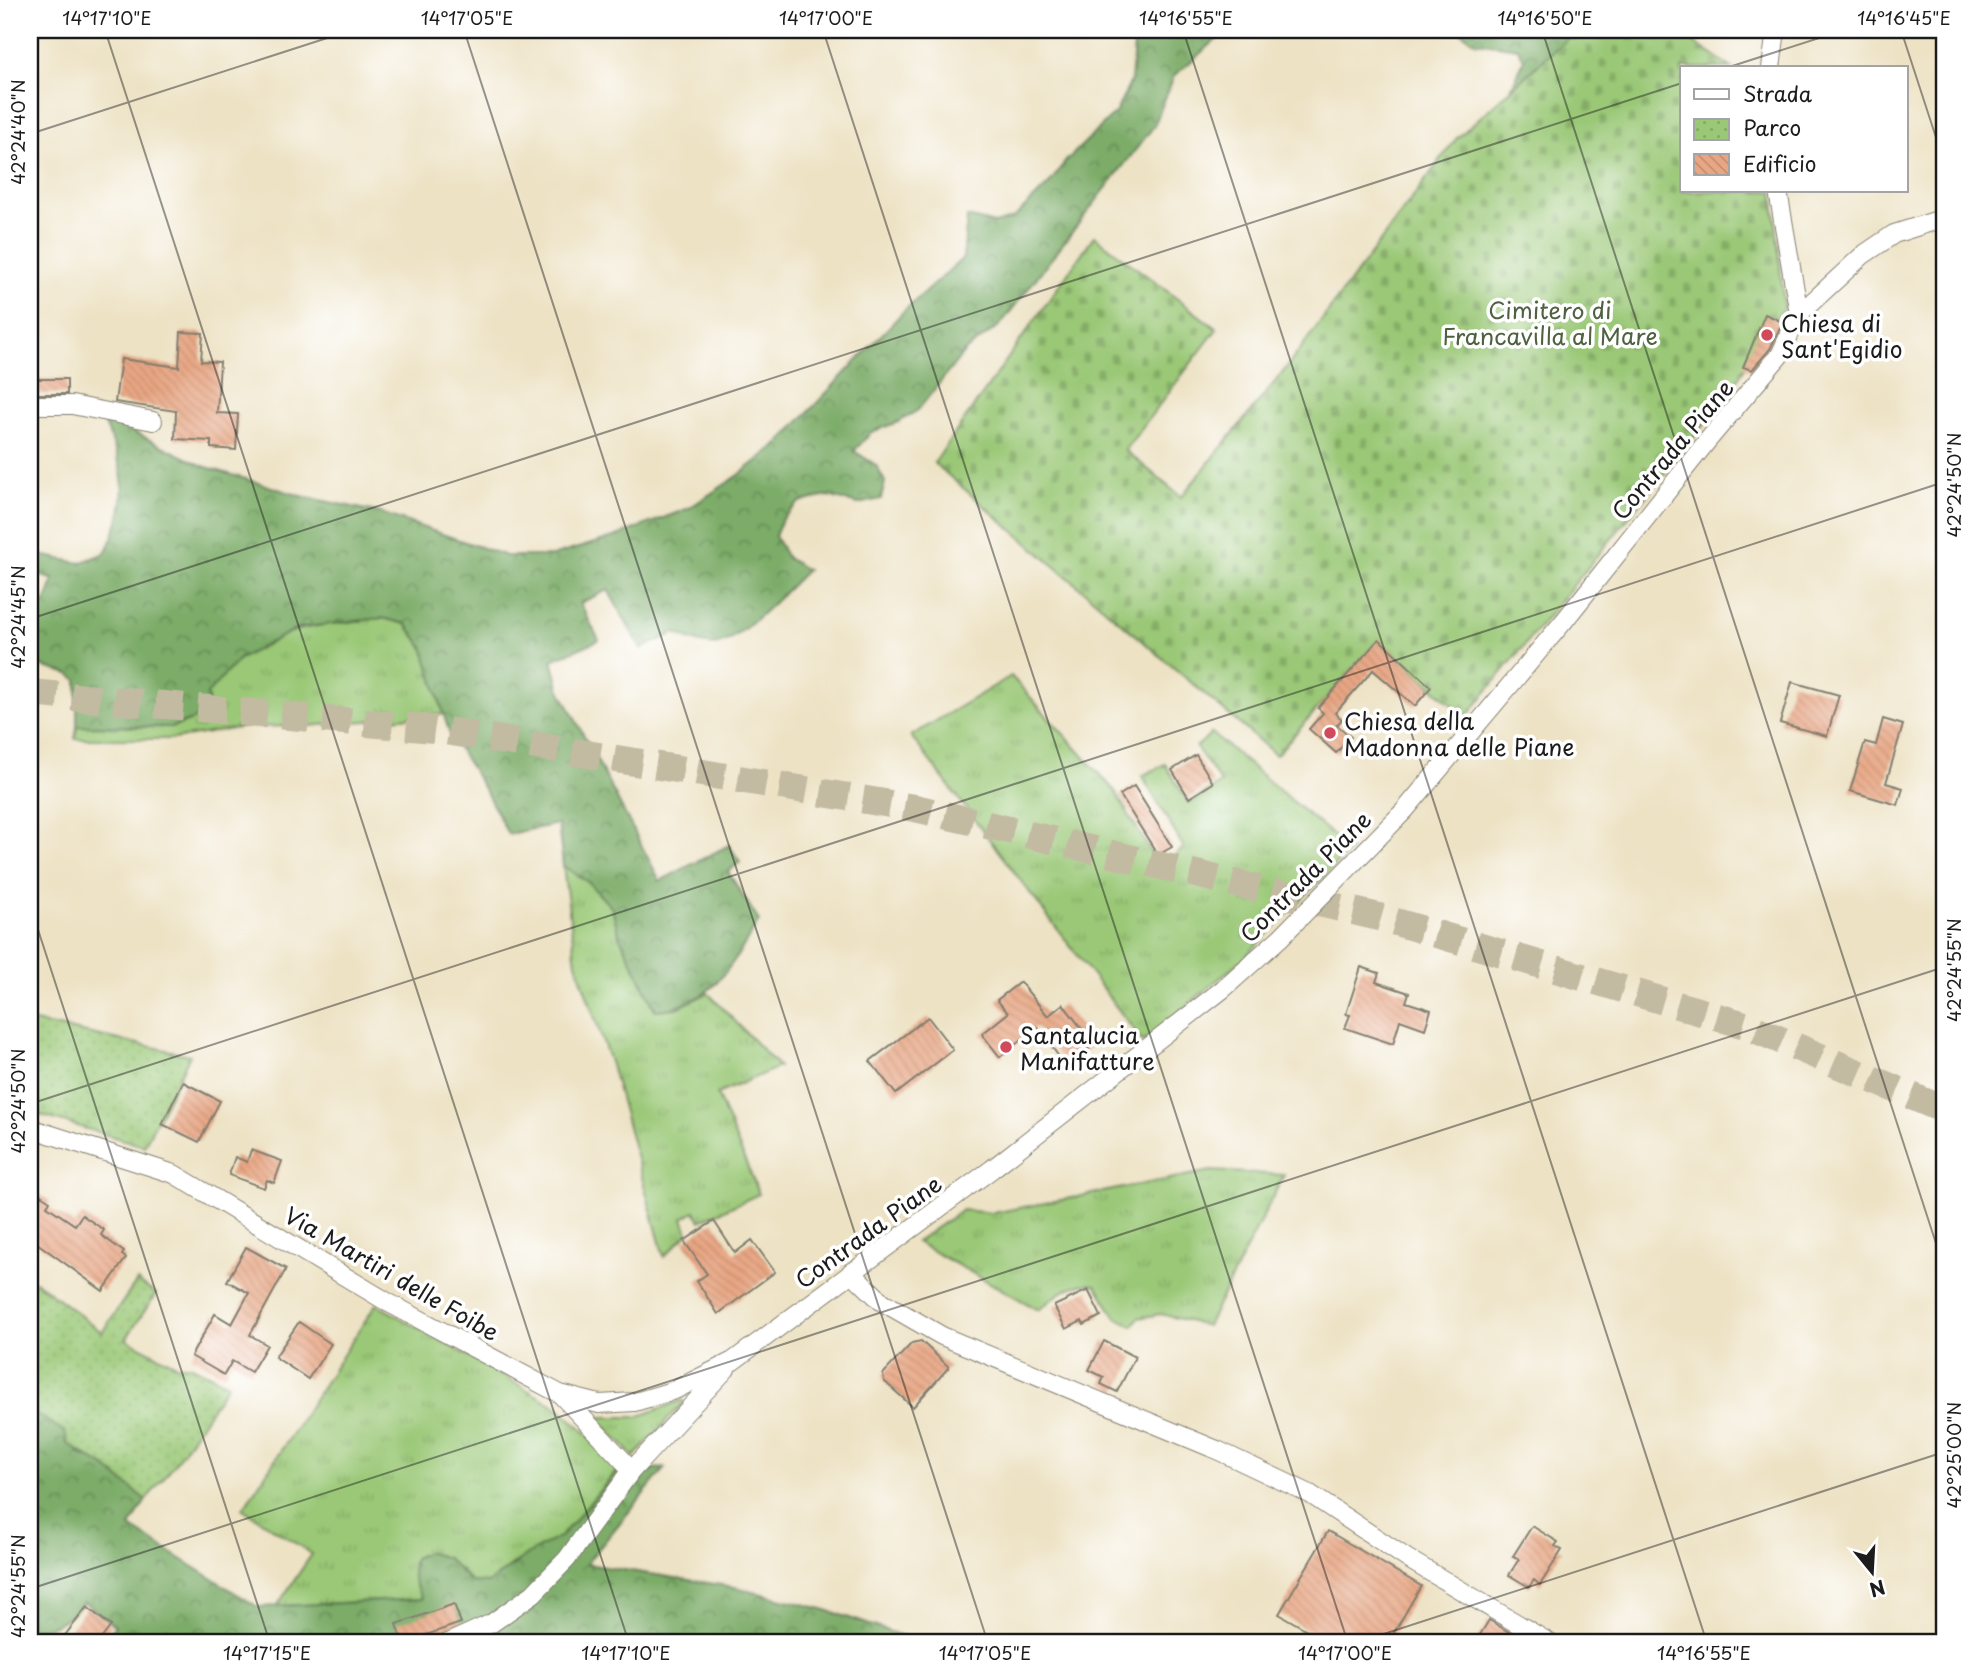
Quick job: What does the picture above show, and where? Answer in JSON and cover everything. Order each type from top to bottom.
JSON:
[{"type":"street","points":[[1771,66],[1776,30]]},
{"type":"street","points":[[1778,192],[1799,314]]},
{"type":"street","name":"Contrada Piane","points":[[733,1361],[1013,1154],[1223,989],[1281,937],[1392,824],[1481,722],[1708,440],[1780,355],[1799,314],[1863,255],[1894,234],[1944,218]]},
{"type":"street","points":[[30,405],[72,405],[153,421]]},
{"type":"street","name":"Via Martiri delle Foibe","points":[[30,1128],[174,1174],[389,1303],[560,1394],[599,1404],[635,1402],[675,1390],[733,1361]]},
{"type":"street","points":[[851,1272],[881,1301],[942,1336],[1217,1450],[1310,1494],[1408,1559],[1550,1643]]},
{"type":"street","points":[[448,1643],[492,1623],[533,1594],[567,1559],[632,1470],[733,1361]]},
{"type":"street","points":[[560,1394],[632,1470]]},
{"type":"green space","points":[[1146,30],[1235,30],[1217,39],[1174,76],[1154,126],[1000,325],[965,351],[918,410],[898,422],[871,432],[854,451],[876,465],[885,482],[881,499],[858,504],[828,496],[800,502],[782,519],[775,536],[787,558],[807,570],[751,623],[727,640],[718,644],[707,644],[675,633],[641,649],[608,590],[580,603],[599,640],[552,660],[560,690],[660,881],[729,845],[740,862],[728,872],[759,921],[729,967],[706,992],[692,1001],[656,1010],[620,937],[612,908],[588,882],[563,866],[558,824],[508,834],[486,792],[450,735],[423,647],[406,624],[382,618],[298,628],[239,659],[207,694],[210,714],[172,727],[77,726],[77,680],[69,674],[30,663],[30,615],[46,600],[53,579],[30,573],[30,553],[80,563],[105,553],[119,517],[122,500],[120,468],[101,416],[203,466],[301,496],[381,513],[506,556],[552,556],[617,536],[689,508],[739,475],[778,444],[904,311],[963,258],[967,217],[995,224],[1014,218],[1049,184],[1066,161],[1116,112],[1131,81],[1134,45]]},
{"type":"green space","points":[[1458,30],[1577,30],[1511,89],[1524,60],[1518,48],[1475,42]]},
{"type":"green space","name":"Cimitero di Francavilla al Mare","points":[[1577,30],[1675,30],[1729,66],[1680,66],[1680,192],[1773,192],[1784,307],[1722,403],[1466,717],[1379,640],[1276,755],[934,463],[1094,236],[1217,329],[1125,450],[1181,497],[1284,371],[1456,139]]},
{"type":"green space","points":[[382,618],[406,624],[423,647],[446,714],[308,726],[244,727],[174,739],[75,739],[77,726],[172,727],[209,714],[207,694],[233,665],[252,649],[269,640],[305,628]]},
{"type":"green space","points":[[1011,676],[1115,791],[1159,866],[1184,848],[1142,776],[1165,764],[1189,803],[1221,783],[1196,747],[1212,733],[1350,850],[1244,958],[1143,1042],[911,736]]},
{"type":"green space","points":[[563,866],[588,882],[612,908],[620,937],[655,1010],[678,1008],[708,993],[779,1067],[717,1094],[759,1194],[700,1221],[695,1211],[683,1218],[688,1233],[664,1257],[611,1065],[576,963]]},
{"type":"green space","points":[[30,1021],[190,1055],[144,1146],[30,1112]]},
{"type":"green space","points":[[1211,1171],[1284,1175],[1207,1326],[1161,1314],[1138,1318],[1133,1326],[1116,1318],[1096,1285],[1079,1285],[1065,1290],[1039,1310],[916,1242],[962,1210],[993,1213]]},
{"type":"green space","points":[[35,1281],[102,1332],[137,1281],[156,1294],[126,1339],[176,1365],[190,1365],[228,1384],[173,1466],[146,1500],[107,1468],[68,1444],[65,1432],[30,1410],[30,1288]]},
{"type":"green space","points":[[376,1304],[559,1408],[595,1441],[618,1470],[561,1536],[525,1556],[488,1583],[471,1582],[460,1569],[423,1599],[277,1606],[312,1554],[243,1509]]},
{"type":"green space","points":[[682,1400],[684,1402],[634,1457],[597,1417],[637,1417]]},
{"type":"green space","points":[[30,1410],[65,1432],[78,1452],[107,1468],[146,1500],[130,1527],[258,1607],[422,1599],[412,1570],[414,1558],[427,1552],[447,1558],[471,1582],[488,1583],[525,1556],[561,1536],[618,1470],[665,1468],[586,1564],[734,1587],[823,1609],[923,1643],[461,1643],[451,1636],[431,1643],[102,1643],[115,1626],[84,1602],[60,1623],[30,1628]]},
{"type":"building","name":"Chiesa di Sant'Egidio","points":[[1765,314],[1783,322],[1770,349],[1752,370],[1743,367]]},
{"type":"building","points":[[181,332],[203,333],[201,361],[220,362],[217,413],[238,414],[236,450],[211,448],[211,441],[175,439],[176,411],[115,402],[121,359],[179,367]]},
{"type":"building","points":[[30,379],[67,379],[67,394],[30,394]]},
{"type":"building","points":[[1379,639],[1431,687],[1415,706],[1373,670],[1335,713],[1342,719],[1337,725],[1351,737],[1336,753],[1309,729],[1323,713],[1318,708]]},
{"type":"building","points":[[1792,682],[1839,695],[1827,736],[1780,723]]},
{"type":"building","points":[[1883,719],[1903,725],[1886,783],[1903,788],[1898,805],[1850,791],[1865,742],[1876,745]]},
{"type":"building","points":[[1196,755],[1213,783],[1189,798],[1172,770]]},
{"type":"building","points":[[1134,786],[1172,847],[1158,855],[1120,795]]},
{"type":"building","points":[[1361,967],[1379,973],[1376,982],[1409,993],[1406,1002],[1431,1010],[1425,1029],[1400,1020],[1393,1044],[1345,1028],[1350,1015],[1346,1014]]},
{"type":"building","points":[[1020,982],[1048,1016],[1063,1004],[1094,1045],[1066,1066],[1037,1027],[1000,1057],[982,1034],[1008,1013],[997,1000]]},
{"type":"building","points":[[928,1017],[953,1050],[896,1094],[870,1061]]},
{"type":"building","points":[[183,1082],[220,1101],[199,1142],[162,1124]]},
{"type":"building","points":[[251,1150],[282,1161],[274,1183],[267,1180],[264,1188],[229,1175],[235,1157],[247,1162]]},
{"type":"building","points":[[30,1188],[50,1201],[47,1206],[75,1225],[82,1215],[104,1230],[101,1235],[124,1252],[122,1255],[126,1258],[103,1291],[30,1238]]},
{"type":"building","points":[[714,1221],[735,1253],[752,1240],[775,1272],[718,1314],[697,1281],[707,1274],[684,1241]]},
{"type":"building","points":[[246,1247],[286,1269],[250,1335],[267,1345],[251,1372],[232,1361],[224,1375],[191,1356],[215,1314],[232,1324],[249,1293],[227,1281]]},
{"type":"building","points":[[1088,1290],[1101,1316],[1084,1325],[1082,1321],[1066,1329],[1054,1306]]},
{"type":"building","points":[[299,1322],[331,1344],[308,1379],[275,1357]]},
{"type":"building","points":[[921,1341],[949,1367],[913,1407],[884,1381],[883,1374],[912,1343]]},
{"type":"building","points":[[1104,1341],[1135,1357],[1117,1392],[1101,1384],[1104,1377],[1089,1370]]},
{"type":"building","points":[[1532,1526],[1558,1542],[1555,1546],[1562,1550],[1540,1585],[1534,1580],[1529,1587],[1509,1575],[1519,1559],[1513,1556]]},
{"type":"building","points":[[1328,1531],[1421,1586],[1388,1643],[1330,1643],[1279,1614]]},
{"type":"building","points":[[454,1604],[461,1623],[403,1643],[397,1624]]},
{"type":"building","points":[[87,1607],[111,1626],[98,1643],[59,1643]]},
{"type":"building","points":[[1489,1620],[1512,1634],[1507,1643],[1475,1643]]},
{"type":"tunnel","points":[[30,693],[434,729],[915,808],[1379,917],[1745,1025],[1944,1110]]},
{"type":"place","name":"Chiesa di Sant'Egidio","points":[[1767,335]]},
{"type":"place","name":"Chiesa della Madonna delle Piane","points":[[1330,733]]},
{"type":"place","name":"Santalucia Manifatture","points":[[1006,1047]]}]
